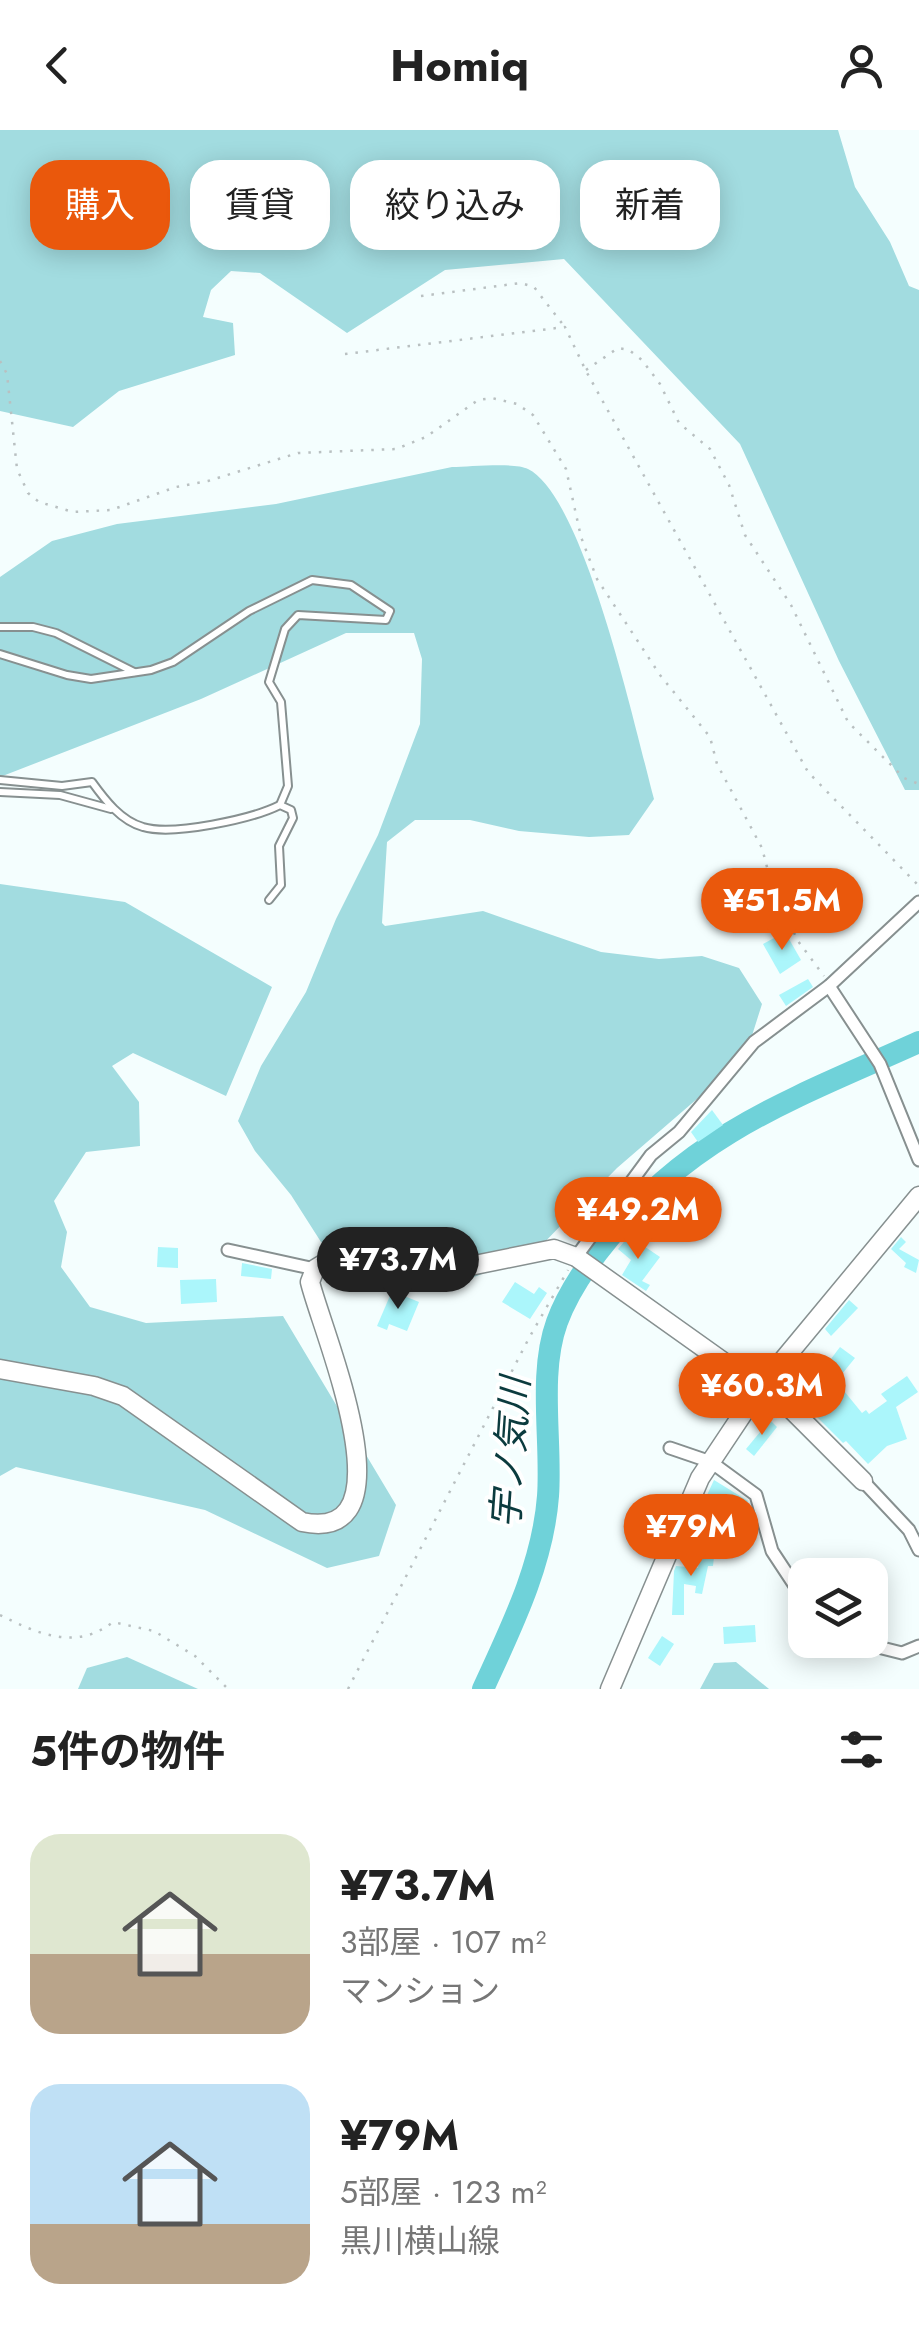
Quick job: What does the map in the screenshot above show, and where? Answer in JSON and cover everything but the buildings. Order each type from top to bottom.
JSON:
[{"type":"street","points":[[576,1257],[650,1155],[679,1132],[754,1042],[830,986],[919,902]]},
{"type":"street","points":[[830,986],[878,1060],[919,1160]]},
{"type":"street","points":[[610,1689],[710,1462],[760,1388],[919,1196]]},
{"type":"street","points":[[0,1369],[94,1386],[123,1396],[302,1522],[322,1526],[350,1511],[358,1469],[340,1380],[310,1282],[315,1269],[338,1255],[415,1277],[554,1249],[576,1257],[760,1388],[776,1393],[863,1480],[908,1530],[919,1550]]},
{"type":"street","points":[[228,1250],[315,1269]]},
{"type":"street","points":[[670,1448],[710,1462],[756,1495],[772,1552],[788,1576]]},
{"type":"street","points":[[888,1650],[902,1653],[919,1646]]},
{"type":"lane","points":[[0,654],[67,675],[91,678],[136,673],[173,662],[248,611],[312,580],[351,584],[390,612],[386,620],[298,615],[285,628],[269,682],[281,702],[288,786],[280,805],[256,817],[160,830],[142,828],[94,802],[60,795],[0,792]]},
{"type":"lane","points":[[0,627],[33,627],[56,633],[136,673]]},
{"type":"lane","points":[[0,780],[62,786],[92,782],[117,812]]},
{"type":"lane","points":[[269,900],[281,885],[279,846],[294,818],[290,810],[280,805]]},
{"type":"path","points":[[420,296],[521,284],[534,287],[565,327],[808,772],[919,886]]},
{"type":"path","points":[[345,354],[565,327]]},
{"type":"path","points":[[586,370],[618,348],[629,350],[642,360],[660,384],[678,422],[710,448],[729,485],[745,535],[791,606],[848,722],[904,778],[919,784]]},
{"type":"path","points":[[0,360],[7,374],[17,469],[28,493],[39,502],[73,512],[111,510],[176,487],[298,453],[396,448],[426,437],[478,400],[492,398],[517,404],[534,415],[566,469],[581,538],[597,579],[660,675],[710,736],[718,764],[762,848],[773,890],[798,940],[830,986]]},
{"type":"path","points":[[348,1689],[529,1338],[576,1257]]},
{"type":"path","points":[[0,1615],[38,1634],[68,1639],[100,1632],[113,1622],[154,1631],[195,1656],[228,1689]]},
{"type":"shaded area","points":[[0,130],[838,130],[855,187],[890,242],[909,286],[919,290],[919,790],[905,790],[839,661],[740,444],[564,259],[445,270],[347,333],[260,273],[231,271],[211,290],[203,317],[233,323],[235,355],[119,391],[73,427],[0,411]]},
{"type":"shaded area","points":[[452,467],[521,467],[549,489],[569,523],[606,620],[654,799],[629,835],[589,837],[519,831],[470,820],[415,820],[387,842],[382,923],[385,926],[483,911],[601,952],[659,959],[702,956],[739,968],[762,1004],[749,1045],[705,1092],[617,1168],[532,1255],[461,1282],[369,1277],[321,1242],[238,1121],[261,1066],[306,992],[336,919],[378,835],[420,724],[422,659],[414,633],[346,633],[201,699],[0,777],[0,577],[52,541],[117,524],[276,504]]},
{"type":"shaded area","points":[[0,884],[125,902],[272,987],[226,1096],[133,1053],[112,1066],[139,1102],[140,1146],[86,1152],[54,1201],[67,1232],[61,1267],[90,1307],[146,1323],[283,1316],[396,1505],[379,1556],[327,1568],[205,1510],[16,1467],[0,1476]]},
{"type":"shaded area","points":[[127,1657],[198,1689],[78,1689],[87,1668]]},
{"type":"shaded area","points":[[736,1662],[769,1689],[700,1689],[714,1663]]},
{"type":"waterway","name":"宇ノ気川","points":[[483,1689],[524,1595],[540,1546],[548,1496],[547,1386],[551,1342],[562,1311],[587,1267],[642,1201],[713,1144],[791,1100],[919,1042]]}]
